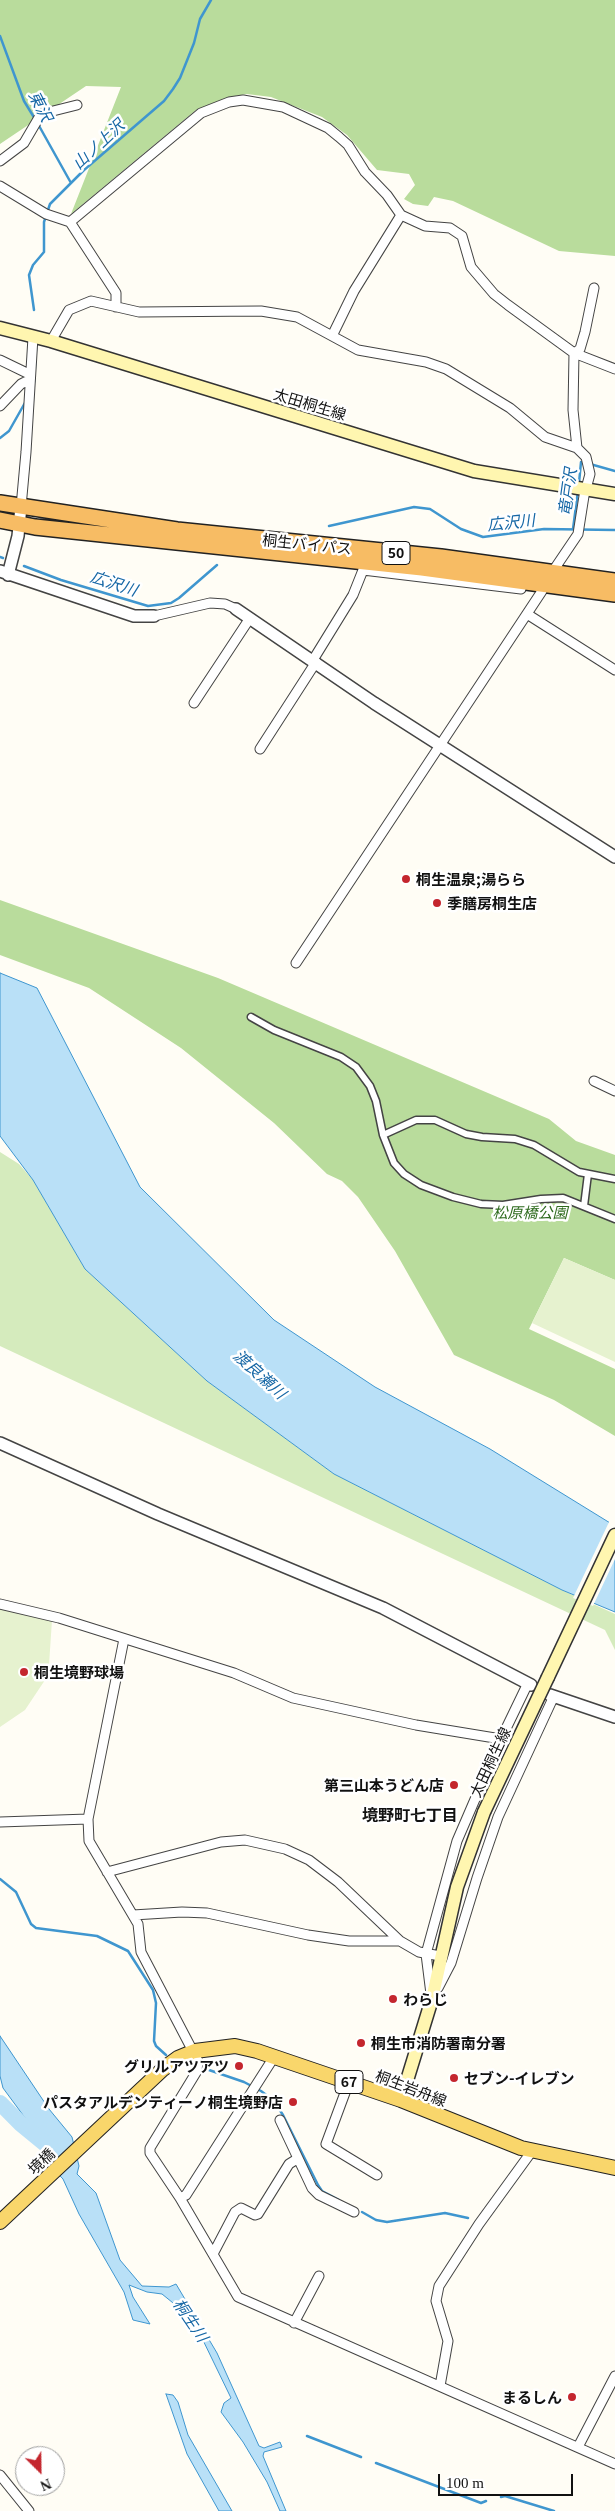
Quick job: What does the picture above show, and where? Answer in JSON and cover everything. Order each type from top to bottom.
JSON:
[{"type":"highway","name":"桐生バイパス","points":[[0,503],[177,530],[441,557],[615,581]]},
{"type":"highway","name":"桐生バイパス","points":[[0,520],[222,548],[422,568],[615,594]]},
{"type":"highway","name":"50","points":[[177,530],[241,530],[325,536],[615,572]]},
{"type":"highway","name":"50","points":[[222,548],[270,559],[363,570]]},
{"type":"main road","name":"太田桐生線","points":[[0,328],[51,341],[474,471],[615,494]]},
{"type":"main road","name":"太田桐生線","points":[[401,2100],[446,1957],[458,1887],[484,1812],[615,1535]]},
{"type":"main road","name":"桐生岩舟線","points":[[102,2127],[163,2068],[178,2058],[195,2051],[234,2046],[274,2057],[401,2100],[532,2152],[615,2168]]},
{"type":"main road","name":"境橋","points":[[1,2220],[102,2127]]},
{"type":"street","points":[[70,222],[201,113],[220,105],[243,100],[283,107],[328,128],[348,145],[366,172],[388,195],[401,215],[425,226],[450,228],[462,236],[471,267],[483,282],[508,305],[574,353],[615,369]]},
{"type":"street","points":[[0,161],[24,143],[41,114],[77,105]]},
{"type":"street","points":[[0,186],[46,214],[70,222],[116,293],[116,307]]},
{"type":"street","points":[[334,334],[354,291],[401,215]]},
{"type":"street","points":[[574,353],[580,349],[594,288]]},
{"type":"street","points":[[51,341],[69,310],[91,301],[139,312],[261,311],[288,315],[334,334],[358,350],[426,362],[446,369],[510,408],[546,437],[576,448],[586,457],[590,474],[579,530],[557,565]]},
{"type":"street","points":[[33,337],[20,524],[14,557],[4,573],[134,616],[154,616],[210,603],[225,604],[236,608],[441,746],[615,857]]},
{"type":"street","points":[[574,353],[573,410],[576,448]]},
{"type":"street","points":[[0,360],[29,377]]},
{"type":"street","points":[[0,406],[29,377]]},
{"type":"street","points":[[260,749],[353,595],[363,570],[615,601]]},
{"type":"street","points":[[296,963],[542,591]]},
{"type":"street","points":[[527,614],[615,670]]},
{"type":"street","points":[[194,703],[250,618]]},
{"type":"street","points":[[251,1016],[274,1030],[341,1057],[356,1067],[370,1086],[376,1101],[383,1136],[394,1163],[404,1174],[421,1185],[453,1197],[480,1204],[497,1205],[563,1198],[615,1219]]},
{"type":"street","points":[[594,1081],[615,1091]]},
{"type":"street","points":[[383,1136],[416,1120],[435,1120],[466,1134],[515,1139],[534,1145],[579,1172],[615,1179]]},
{"type":"street","points":[[584,1206],[588,1174]]},
{"type":"street","points":[[0,1443],[158,1514],[383,1608],[530,1684],[501,1739],[457,1841],[426,1954],[432,1999]]},
{"type":"street","points":[[0,1604],[59,1618],[234,1673],[293,1698],[416,1725],[501,1739]]},
{"type":"street","points":[[124,1639],[88,1819],[89,1841],[138,1924],[141,1952],[195,2051],[198,2061],[198,2071],[150,2148],[150,2153],[180,2198],[238,2296],[294,2323],[615,2464]]},
{"type":"street","points":[[107,1872],[221,1842],[245,1840],[285,1849],[309,1860],[338,1882],[400,1941],[426,1954],[446,1957],[498,1817],[552,1695],[615,1717]]},
{"type":"street","points":[[0,1822],[88,1819]]},
{"type":"street","points":[[133,1915],[182,1912],[207,1913],[333,1939],[367,1942],[400,1941]]},
{"type":"street","points":[[180,2198],[186,2194],[274,2057]]},
{"type":"street","points":[[349,2082],[326,2144],[377,2175]]},
{"type":"street","points":[[280,2120],[312,2188],[319,2195],[354,2212]]},
{"type":"street","points":[[440,2386],[448,2342],[436,2301],[439,2286],[479,2224],[532,2152]]},
{"type":"street","points":[[214,2254],[235,2212],[241,2208],[255,2215],[258,2214],[289,2164],[297,2159]]},
{"type":"street","points":[[294,2323],[319,2276]]},
{"type":"street","points":[[578,2447],[611,2390],[615,2376]]},
{"type":"street","points":[[0,2475],[29,2511]]},
{"type":"green space","points":[[0,0],[615,0],[615,256],[559,251],[453,201],[434,197],[428,206],[413,204],[404,199],[415,185],[409,174],[377,170],[347,135],[322,117],[271,97],[247,94],[229,97],[196,110],[71,214],[121,87],[86,86],[0,144]]},
{"type":"green space","name":"松原橋公園","points":[[0,900],[218,978],[549,1119],[576,1141],[615,1155],[615,1280],[564,1258],[529,1329],[615,1369],[615,1436],[554,1400],[454,1355],[395,1251],[358,1197],[342,1181],[327,1174],[274,1123],[181,1048],[89,988],[0,955]]},
{"type":"green space","points":[[0,1152],[19,1164],[33,1180],[85,1269],[207,1381],[334,1474],[562,1590],[615,1614],[615,1650],[605,1630],[0,1346]]},
{"type":"green space","points":[[564,1258],[615,1280],[615,1362],[532,1323]]},
{"type":"green space","name":"桐生境野球場","points":[[0,1609],[52,1620],[49,1665],[45,1680],[25,1710],[0,1727]]},
{"type":"water","name":"渡良瀬川","points":[[0,973],[37,988],[140,1187],[274,1320],[375,1387],[490,1449],[615,1526],[615,1612],[562,1590],[334,1474],[207,1381],[85,1269],[33,1180],[0,1136]]},
{"type":"water","points":[[0,2036],[49,2109],[72,2137],[79,2166],[77,2174],[96,2193],[120,2260],[142,2286],[169,2287],[176,2284],[217,2353],[259,2446],[264,2448],[280,2442],[282,2447],[264,2452],[263,2456],[286,2511],[280,2511],[267,2482],[243,2442],[221,2412],[224,2403],[231,2398],[199,2332],[178,2307],[162,2294],[147,2292],[129,2285],[133,2297],[150,2324],[133,2320],[124,2292],[79,2214],[63,2179],[44,2159],[48,2149],[3,2088],[0,2076]]},
{"type":"water","points":[[166,2394],[173,2395],[178,2402],[188,2435],[232,2511],[219,2511],[187,2454]]},
{"type":"pier","points":[[610,1520],[615,1523],[615,1559],[593,1606],[573,1598]]},
{"type":"waterway","name":"山ノ上沢","points":[[34,310],[29,275],[33,265],[44,252],[44,222],[50,204],[84,170],[164,101],[180,78],[194,43],[200,19],[211,0]]},
{"type":"waterway","name":"東沢","points":[[0,36],[24,101],[35,119]]},
{"type":"waterway","name":"東沢","points":[[38,124],[71,183]]},
{"type":"waterway","name":"山ノ上沢","points":[[34,382],[36,348]]},
{"type":"waterway","name":"山ノ上沢","points":[[0,438],[9,431],[26,401]]},
{"type":"waterway","name":"竜戸沢","points":[[579,483],[581,462],[585,463]]},
{"type":"waterway","name":"竜戸沢","points":[[590,464],[615,471]]},
{"type":"waterway","name":"竜戸沢","points":[[573,529],[578,491]]},
{"type":"waterway","name":"広沢川","points":[[329,526],[414,507],[430,509],[461,529],[483,537],[544,529],[615,530]]},
{"type":"waterway","name":"広沢川","points":[[24,566],[61,580],[148,606],[171,603],[217,565]]},
{"type":"waterway","points":[[0,1879],[16,1892],[31,1924],[36,1928],[97,1936],[128,1951],[153,1990],[156,2003],[154,2041],[156,2046],[166,2055]]},
{"type":"waterway","points":[[209,2070],[244,2082],[273,2100],[283,2115],[318,2185],[322,2191],[339,2200]]},
{"type":"waterway","name":"桐生川","points":[[0,2103],[21,2124],[60,2156]]},
{"type":"waterway","points":[[362,2212],[376,2220],[387,2222],[445,2213],[468,2218]]},
{"type":"waterway","points":[[307,2436],[361,2457]]},
{"type":"waterway","points":[[376,2463],[481,2503],[486,2501]]},
{"type":"waterway","points":[[501,2497],[505,2496],[554,2511]]},
{"type":"place","name":"桐生温泉;湯らら","points":[[406,879]]},
{"type":"place","name":"季膳房桐生店","points":[[437,903]]},
{"type":"place","name":"桐生境野球場","points":[[24,1672]]},
{"type":"place","name":"第三山本うどん店","points":[[454,1785]]},
{"type":"place","name":"わらじ","points":[[393,1999]]},
{"type":"place","name":"桐生市消防署南分署","points":[[361,2043]]},
{"type":"place","name":"グリルアツアツ","points":[[239,2066]]},
{"type":"place","name":"セブン-イレブン","points":[[454,2078]]},
{"type":"place","name":"パスタアルデンティーノ桐生境野店","points":[[293,2102]]},
{"type":"place","name":"まるしん","points":[[572,2397]]},
{"type":"district","name":"境野町七丁目","points":[[410,1815]]}]
